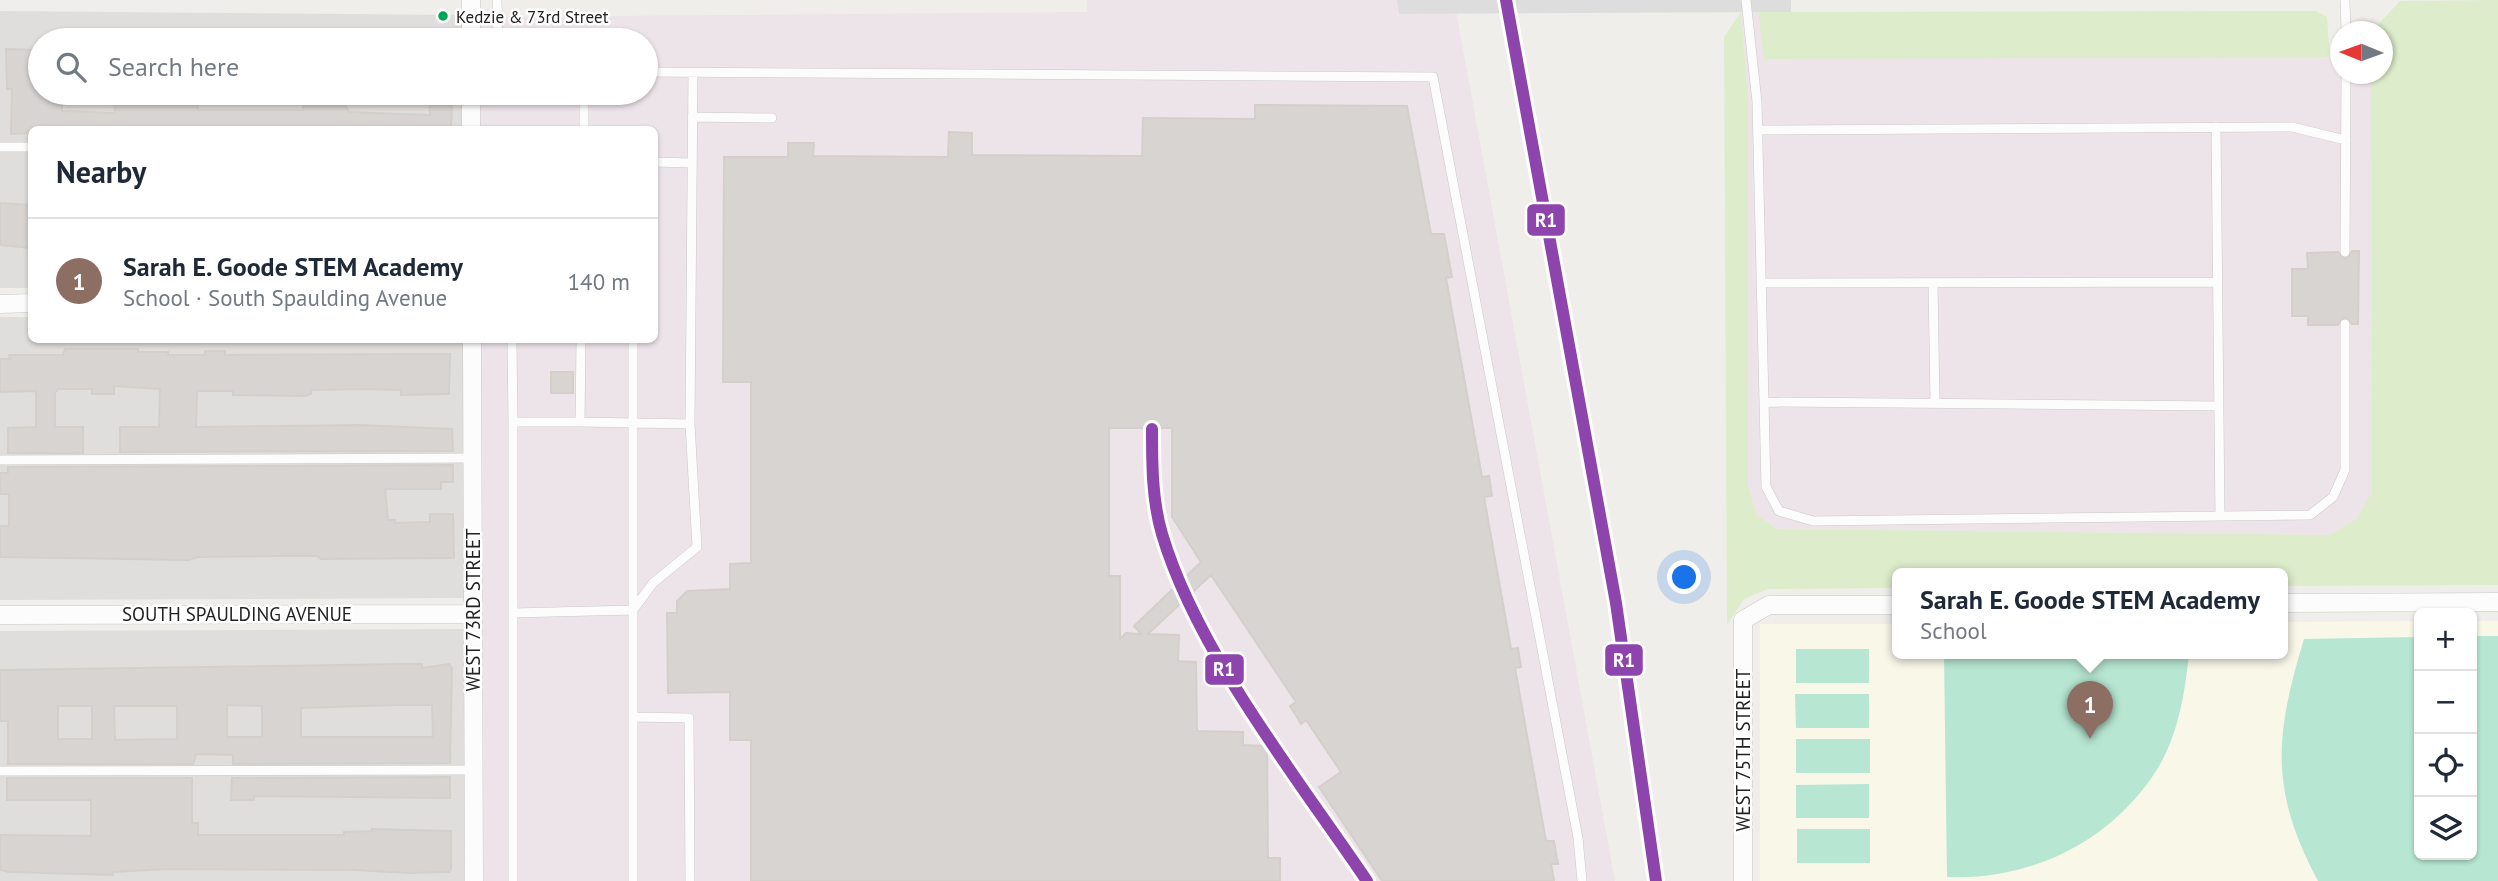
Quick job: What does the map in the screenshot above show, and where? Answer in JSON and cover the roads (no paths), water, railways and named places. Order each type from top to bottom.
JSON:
[{"type":"street","points":[[471,0],[471,28]]},
{"type":"street","points":[[471,105],[471,126]]},
{"type":"street","points":[[0,304],[28,303]]},
{"type":"street","name":"WEST 73RD STREET","points":[[472,343],[474,881]]},
{"type":"street","points":[[2288,603],[2498,602]]},
{"type":"street","name":"WEST 75TH STREET","points":[[1743,881],[1742,620],[1769,605],[1892,605]]},
{"type":"street","name":"SOUTH SPAULDING AVENUE","points":[[0,615],[473,614]]},
{"type":"lane","points":[[497,0],[498,28]]},
{"type":"lane","points":[[1746,0],[1758,130],[1766,487],[1779,511],[1813,521],[2310,514],[2333,496],[2345,470],[2346,324]]},
{"type":"lane","points":[[2346,0],[2346,21]]},
{"type":"lane","points":[[658,72],[1433,77],[1578,838],[1582,881]]},
{"type":"lane","points":[[633,610],[653,583],[697,547],[690,424],[693,73]]},
{"type":"lane","points":[[2345,252],[2346,84]]},
{"type":"lane","points":[[584,105],[584,126]]},
{"type":"lane","points":[[692,117],[772,118]]},
{"type":"lane","points":[[2216,127],[2220,516]]},
{"type":"lane","points":[[1758,130],[2292,127],[2346,140]]},
{"type":"lane","points":[[0,147],[28,147]]},
{"type":"lane","points":[[658,162],[692,163]]},
{"type":"lane","points":[[1762,284],[2218,282]]},
{"type":"lane","points":[[1933,283],[1935,404]]},
{"type":"lane","points":[[513,343],[513,881]]},
{"type":"lane","points":[[580,422],[581,343]]},
{"type":"lane","points":[[633,343],[633,881]]},
{"type":"lane","points":[[1764,402],[2219,406]]},
{"type":"lane","points":[[513,422],[690,424]]},
{"type":"lane","points":[[0,460],[472,458]]},
{"type":"lane","points":[[513,613],[633,610]]},
{"type":"lane","points":[[633,717],[689,718],[690,881]]},
{"type":"lane","points":[[0,771],[473,770]]},
{"type":"place","name":"Kedzie & 73rd Street","points":[[443,16]]},
{"type":"place","name":"Sarah E. Goode STEM Academy","points":[[2090,739]]}]
